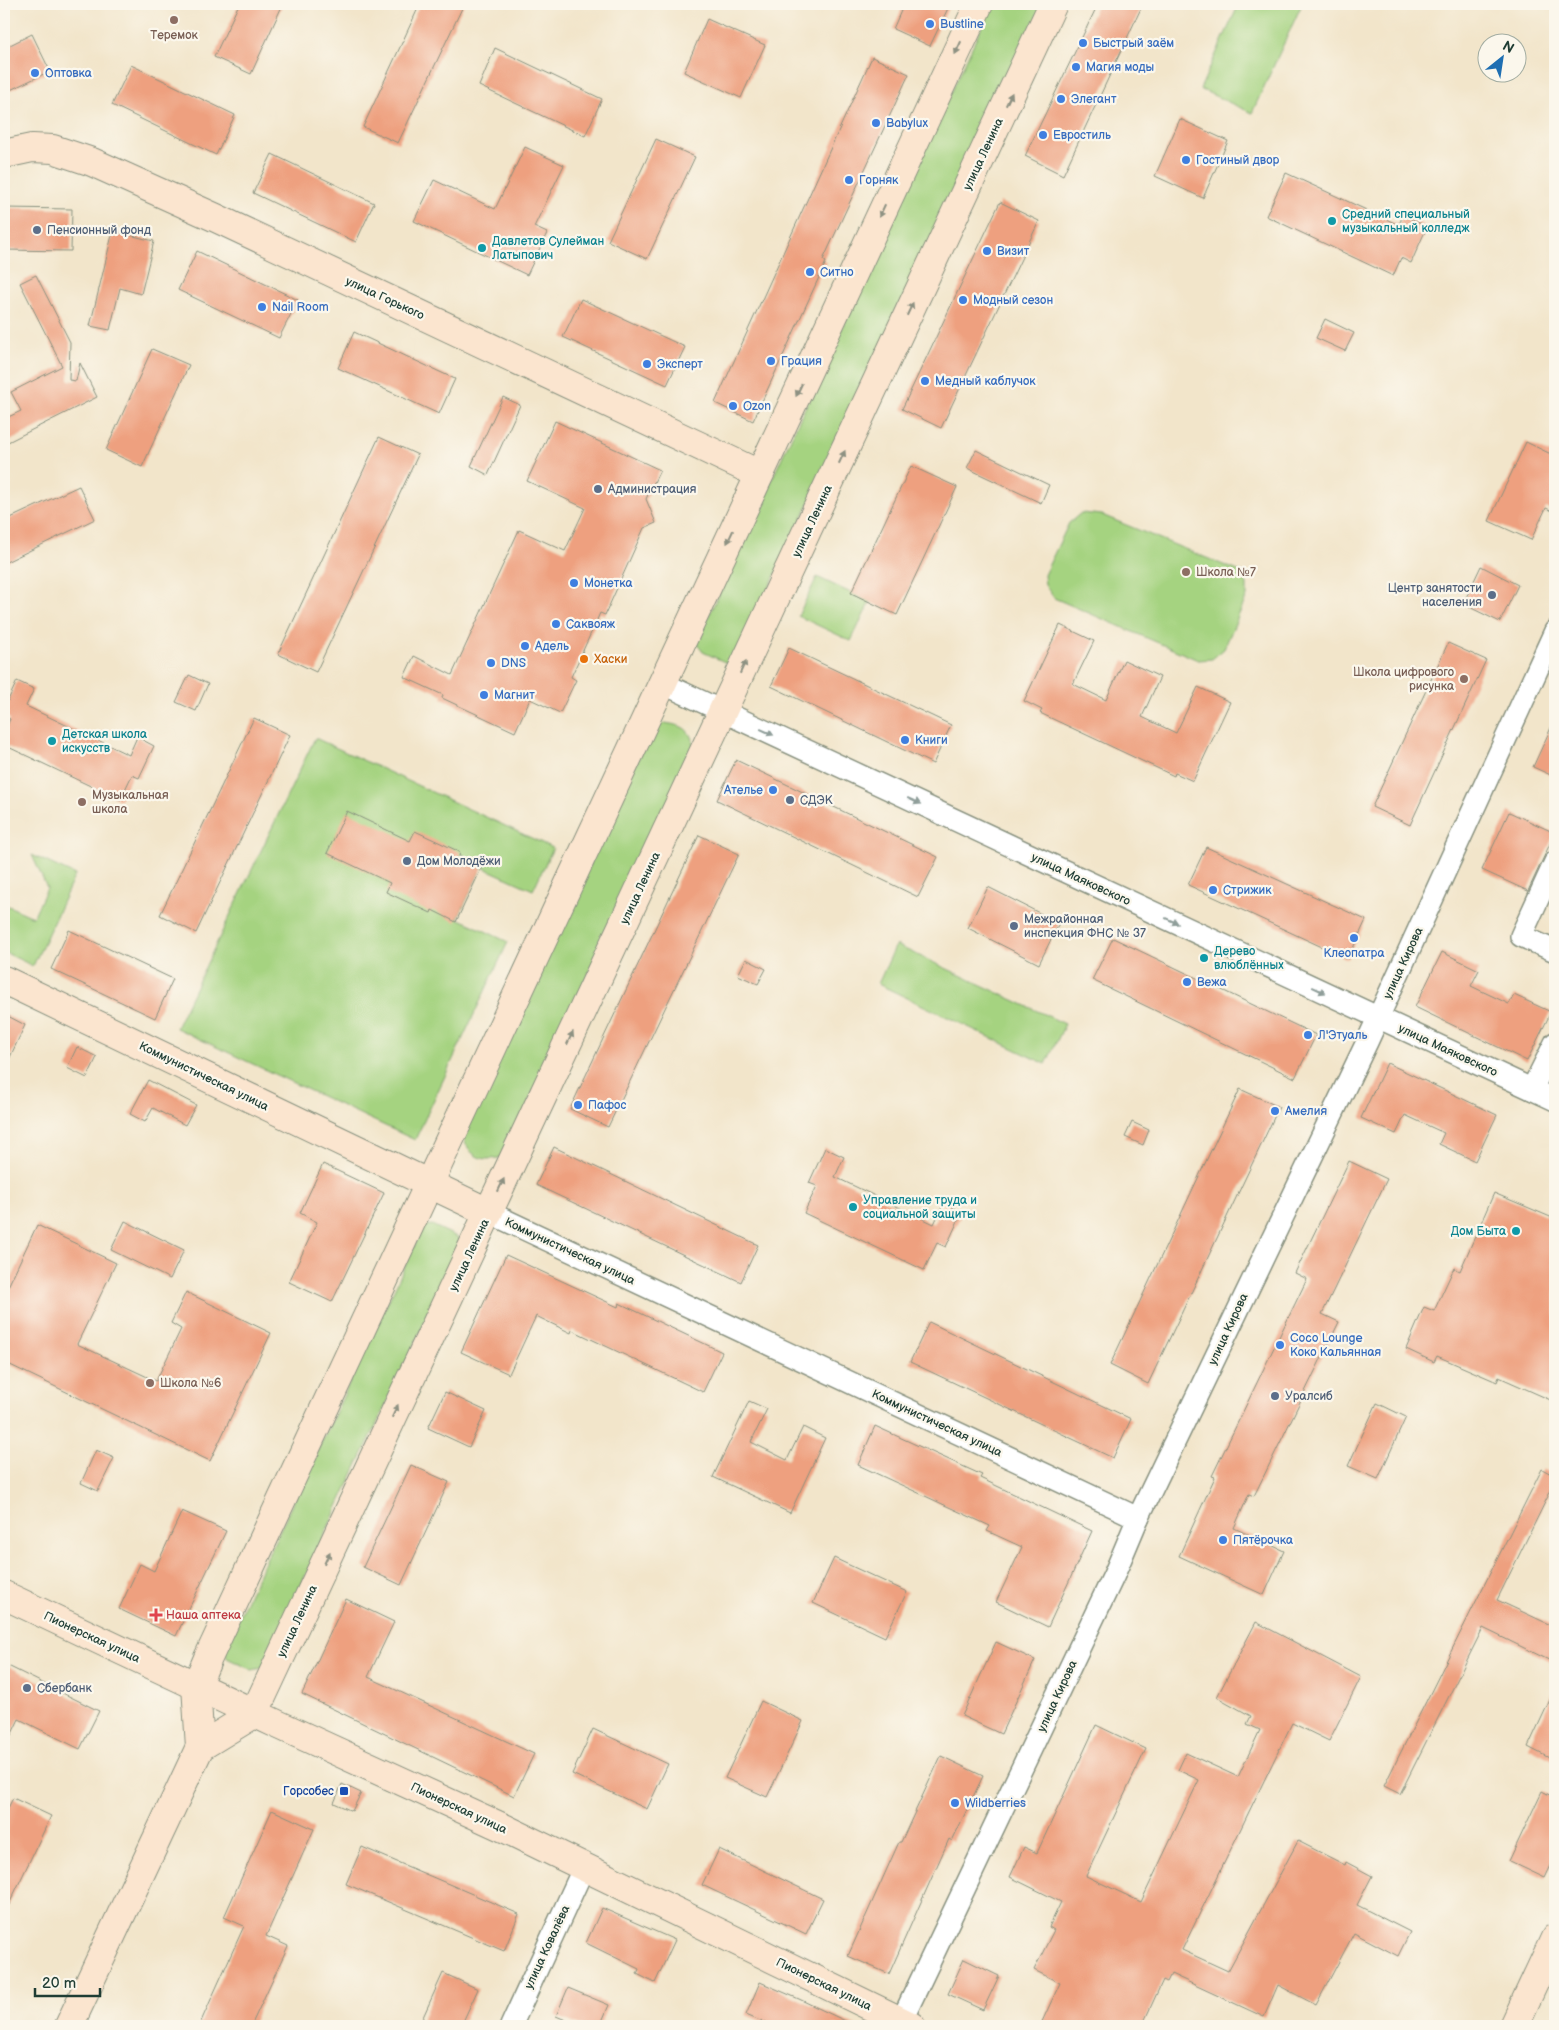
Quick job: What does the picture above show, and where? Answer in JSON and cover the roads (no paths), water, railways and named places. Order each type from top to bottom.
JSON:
[{"type":"main road","points":[[69,2026],[200,1747],[196,1686],[428,1184],[979,4]]},
{"type":"main road","name":"улица Ленина","points":[[254,1714],[1053,4]]},
{"type":"main road","name":"улица Горького","points":[[4,154],[32,148],[53,149],[92,162],[214,217],[759,474]]},
{"type":"main road","name":"Коммунистическая улица","points":[[4,980],[488,1212]]},
{"type":"main road","name":"Пионерская улица","points":[[4,1595],[254,1714],[584,1867],[904,2025]]},
{"type":"main road","points":[[200,1747],[254,1714]]},
{"type":"main road","points":[[1514,2026],[1555,1938]]},
{"type":"street","name":"улица Кирова","points":[[904,2025],[1114,1575],[1138,1518],[1378,1018],[1555,630]]},
{"type":"street","name":"улица Маяковского","points":[[662,683],[1555,1100]]},
{"type":"street","points":[[1555,862],[1521,936],[1555,951]]},
{"type":"street","points":[[1532,1089],[1555,1043]]},
{"type":"street","name":"Коммунистическая улица","points":[[488,1212],[1138,1518]]},
{"type":"street","name":"улица Ковалёва","points":[[510,2026],[584,1867]]},
{"type":"place","name":"Теремок","points":[[174,20]]},
{"type":"place","name":"Bustline","points":[[930,24]]},
{"type":"place","name":"Быстрый заём","points":[[1083,43]]},
{"type":"place","name":"Магия моды","points":[[1076,67]]},
{"type":"place","name":"Оптовка","points":[[35,73]]},
{"type":"place","name":"Элегант","points":[[1061,99]]},
{"type":"place","name":"Babylux","points":[[876,123]]},
{"type":"place","name":"Евростиль","points":[[1043,135]]},
{"type":"place","name":"Гостиный двор","points":[[1186,160]]},
{"type":"place","name":"Горняк","points":[[849,180]]},
{"type":"place","name":"Средний специальный музыкальный колледж","points":[[1332,221]]},
{"type":"place","name":"Пенсионный фонд","points":[[37,230]]},
{"type":"place","name":"Давлетов Сулейман Латыпович","points":[[482,248]]},
{"type":"place","name":"Визит","points":[[987,251]]},
{"type":"place","name":"Ситно","points":[[810,272]]},
{"type":"place","name":"Модный сезон","points":[[963,300]]},
{"type":"place","name":"Nail Room","points":[[262,307]]},
{"type":"place","name":"Грация","points":[[771,361]]},
{"type":"place","name":"Эксперт","points":[[647,364]]},
{"type":"place","name":"Медный каблучок","points":[[925,381]]},
{"type":"place","name":"Ozon","points":[[733,406]]},
{"type":"place","name":"Администрация","points":[[598,489]]},
{"type":"place","name":"Школа №7","points":[[1186,572]]},
{"type":"place","name":"Монетка","points":[[574,583]]},
{"type":"place","name":"Центр занятости населения","points":[[1492,595]]},
{"type":"place","name":"Саквояж","points":[[556,624]]},
{"type":"place","name":"Адель","points":[[525,646]]},
{"type":"place","name":"Хаски","points":[[584,659]]},
{"type":"place","name":"DNS","points":[[491,663]]},
{"type":"place","name":"Школа цифрового рисунка","points":[[1464,679]]},
{"type":"place","name":"Магнит","points":[[484,695]]},
{"type":"place","name":"Книги","points":[[905,740]]},
{"type":"place","name":"Детская школа искусств","points":[[52,741]]},
{"type":"place","name":"Ателье","points":[[773,790]]},
{"type":"place","name":"СДЭК","points":[[790,800]]},
{"type":"place","name":"Музыкальная школа","points":[[82,802]]},
{"type":"place","name":"Дом Молодёжи","points":[[407,861]]},
{"type":"place","name":"Стрижик","points":[[1213,890]]},
{"type":"place","name":"Межрайонная инспекция ФНС № 37","points":[[1014,926]]},
{"type":"place","name":"Клеопатра","points":[[1354,938]]},
{"type":"place","name":"Дерево влюблённых","points":[[1204,958]]},
{"type":"place","name":"Вежа","points":[[1187,982]]},
{"type":"place","name":"Л'Этуаль","points":[[1308,1035]]},
{"type":"place","name":"Пафос","points":[[578,1105]]},
{"type":"place","name":"Амелия","points":[[1275,1111]]},
{"type":"place","name":"Управление труда и социальной защиты","points":[[853,1207]]},
{"type":"place","name":"Дом Быта","points":[[1516,1231]]},
{"type":"place","name":"Coco Lounge Коко Кальянная","points":[[1280,1345]]},
{"type":"place","name":"Школа №6","points":[[150,1383]]},
{"type":"place","name":"Уралсиб","points":[[1275,1396]]},
{"type":"place","name":"Пятёрочка","points":[[1223,1540]]},
{"type":"place","name":"Наша аптека","points":[[156,1615]]},
{"type":"place","name":"Сбербанк","points":[[27,1688]]},
{"type":"place","name":"Горсобес","points":[[344,1791]]},
{"type":"place","name":"Wildberries","points":[[955,1803]]}]
